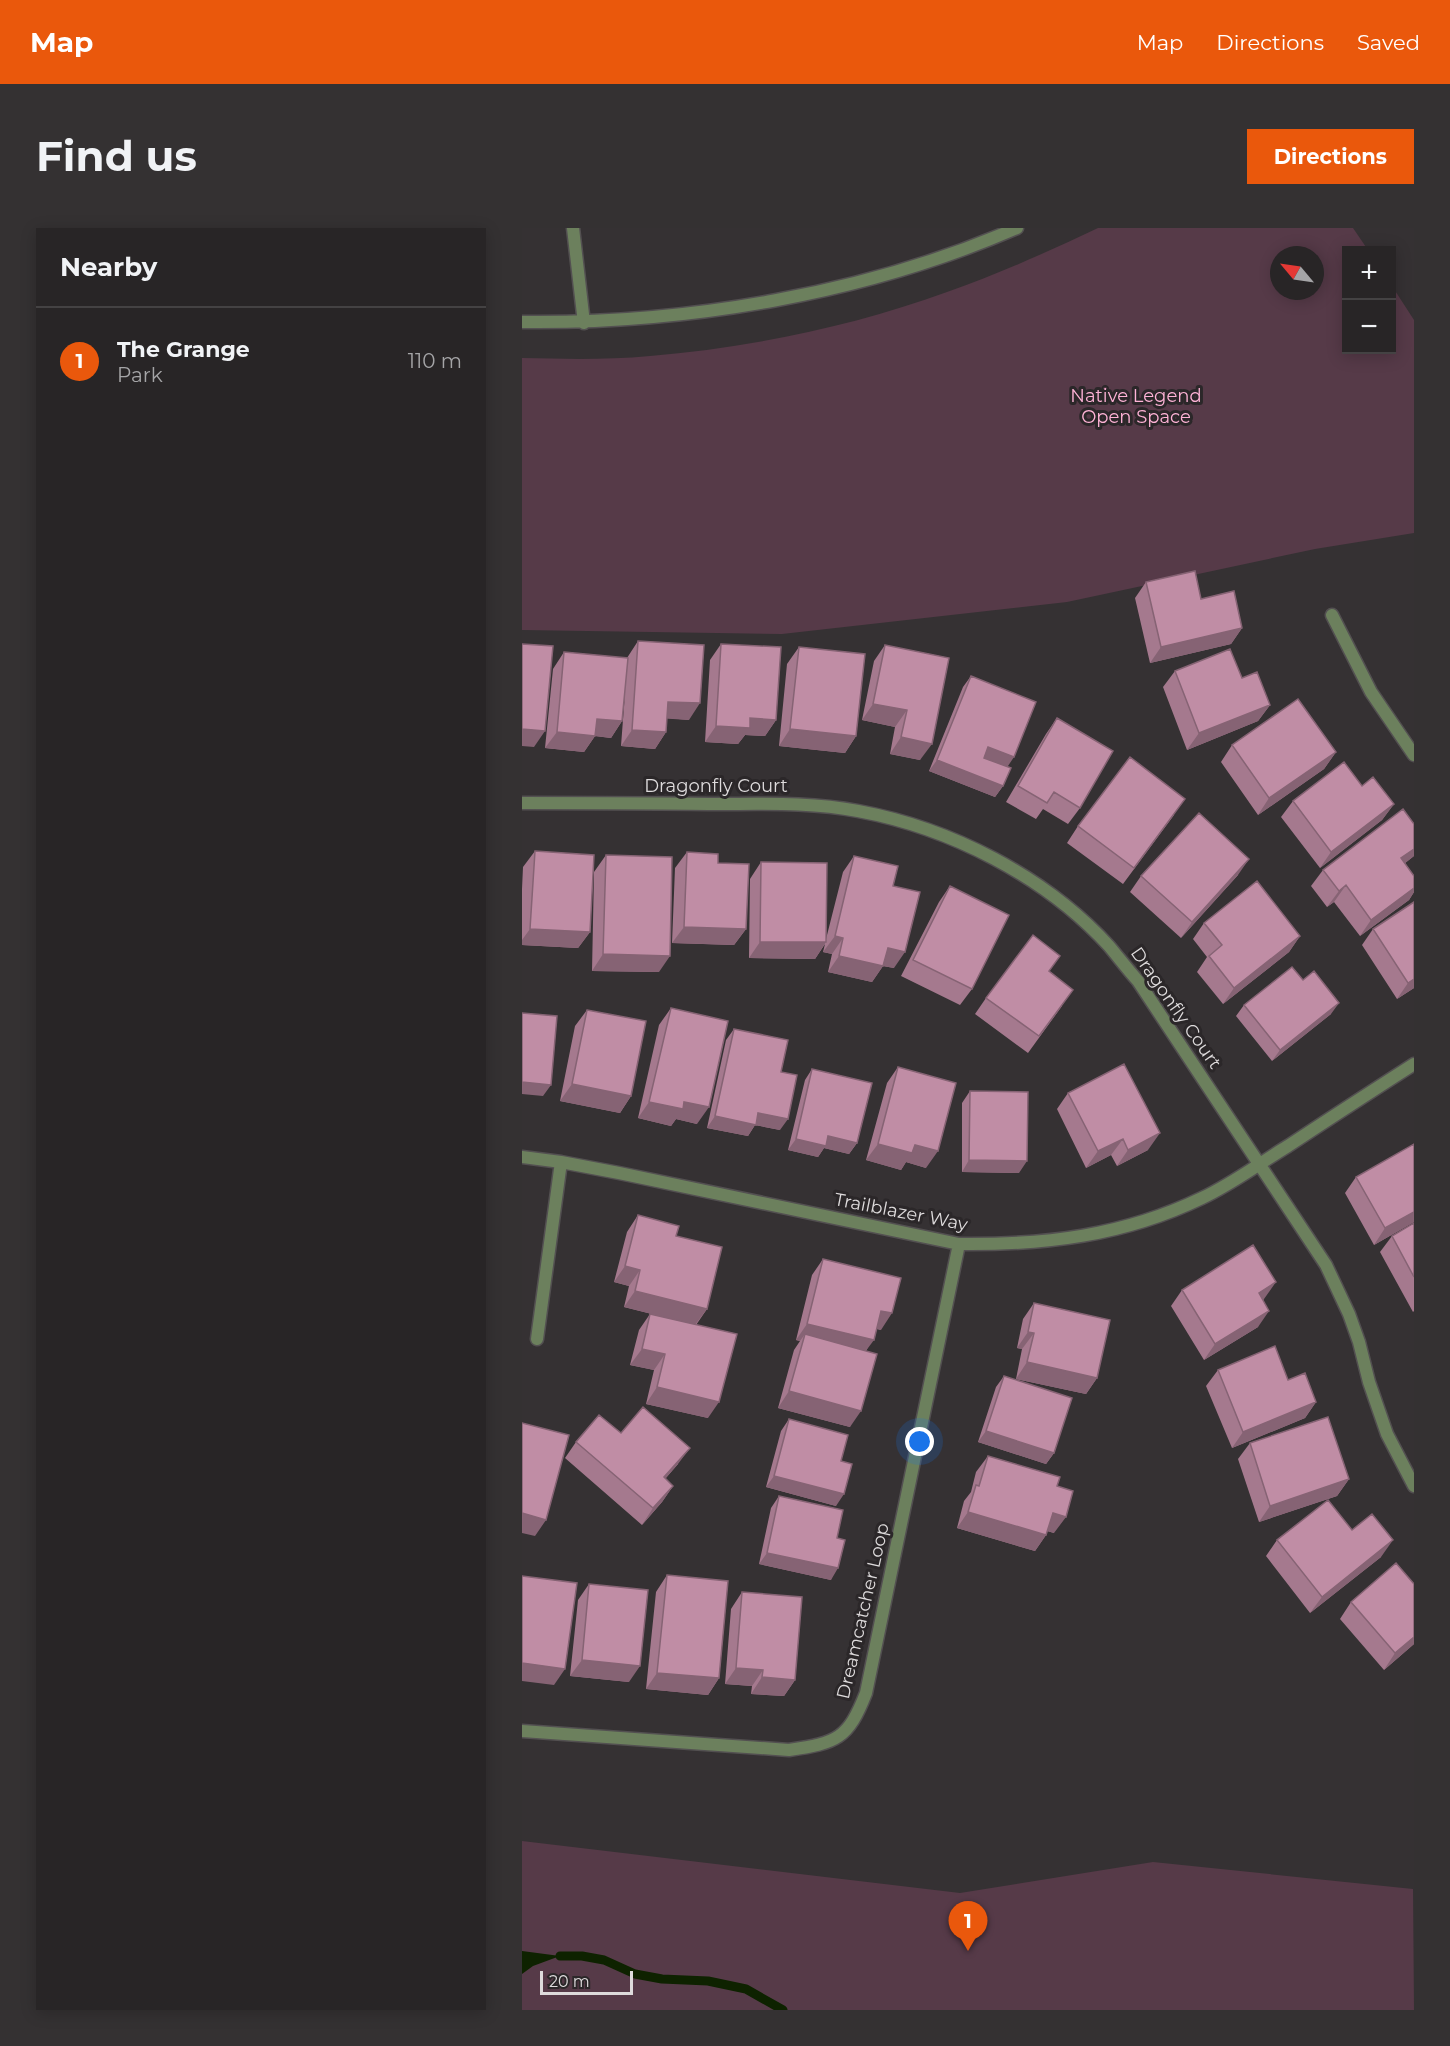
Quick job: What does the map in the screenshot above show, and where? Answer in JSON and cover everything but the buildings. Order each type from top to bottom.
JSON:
[{"type":"street","points":[[573,228],[584,323]]},
{"type":"street","points":[[522,322],[584,323],[720,310],[855,284],[974,247],[1017,228]]},
{"type":"street","points":[[1332,615],[1371,692],[1414,755]]},
{"type":"street","name":"Dragonfly Court","points":[[522,803],[803,804],[858,811],[948,836],[987,854],[1028,878],[1108,945],[1138,981],[1260,1163],[1331,1275],[1359,1342],[1369,1382],[1387,1434],[1414,1486]]},
{"type":"street","name":"Trailblazer Way","points":[[522,1157],[561,1162],[959,1244],[1009,1245],[1055,1241],[1102,1233],[1159,1215],[1203,1197],[1414,1064]]},
{"type":"street","points":[[537,1339],[561,1162]]},
{"type":"street","name":"Dreamcatcher Loop","points":[[522,1731],[789,1750],[814,1747],[833,1741],[846,1731],[856,1717],[866,1693],[959,1244]]},
{"type":"green space","name":"Native Legend Open Space","points":[[1098,228],[1353,228],[1365,246],[1342,246],[1342,354],[1396,354],[1396,292],[1414,320],[1414,533],[1315,549],[1067,602],[782,634],[522,630],[522,358],[602,359],[650,356],[763,341],[875,315],[947,292],[1005,270]]},
{"type":"green space","points":[[522,1841],[960,1893],[1153,1862],[1413,1889],[1414,2010],[522,2010]]},
{"type":"shaded area","points":[[522,1951],[560,1956],[533,1966],[522,1974]]},
{"type":"waterway","points":[[560,1956],[582,1956],[604,1960],[635,1974],[662,1979],[708,1981],[746,1989],[783,2010]]},
{"type":"place","name":"The Grange","points":[[968,1951]]}]
